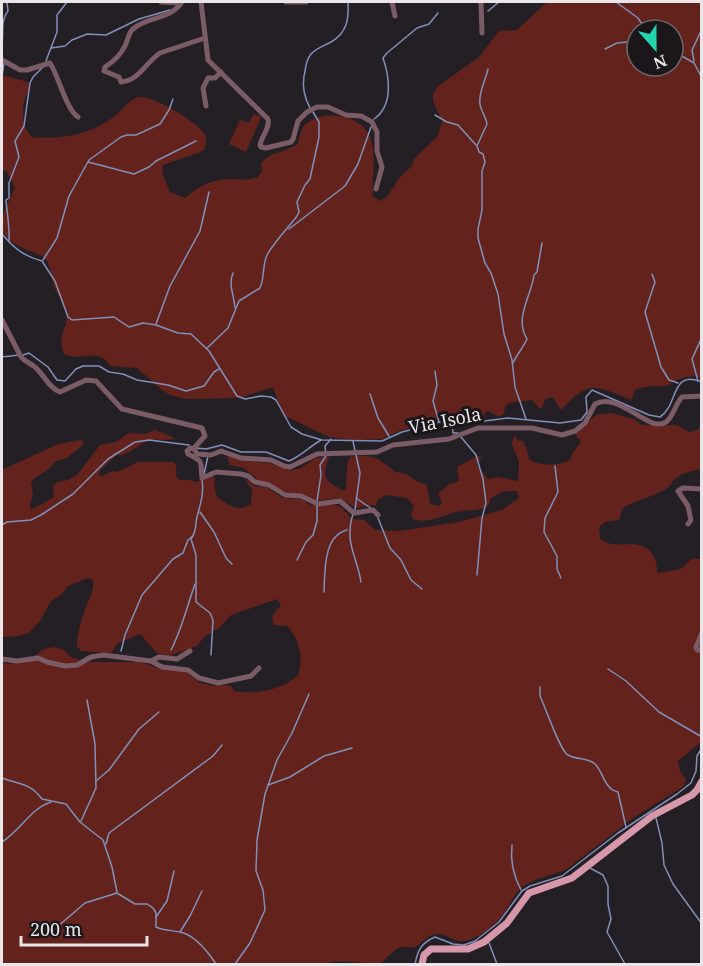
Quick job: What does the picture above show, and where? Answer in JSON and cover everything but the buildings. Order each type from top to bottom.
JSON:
[{"type":"main road","points":[[422,964],[424,956],[431,949],[468,949],[484,942],[507,922],[529,893],[562,882],[582,872],[652,816],[692,795],[702,781]]},
{"type":"street","points":[[161,2],[182,2]]},
{"type":"street","points":[[182,2],[173,13],[142,22],[134,28],[124,49],[105,67],[104,71],[119,77],[121,82],[124,82],[141,73],[160,53],[205,38]]},
{"type":"street","points":[[201,2],[208,60],[264,114],[269,123],[261,137],[261,147],[266,148],[292,141],[298,121],[316,107],[327,107],[346,115],[361,116],[372,122],[377,132],[377,152],[382,167],[376,189]]},
{"type":"street","points":[[286,2],[306,2]]},
{"type":"street","points":[[392,2],[395,16]]},
{"type":"street","points":[[481,2],[482,33]]},
{"type":"street","points":[[2,60],[20,70],[50,63],[70,110],[78,117]]},
{"type":"street","points":[[206,105],[203,88],[208,78],[215,78],[221,72]]},
{"type":"street","points":[[2,320],[24,361],[35,366],[55,390],[60,392],[86,380],[96,381],[122,409],[202,428],[204,440],[194,449],[190,448],[187,451],[202,463],[202,478],[216,472],[241,474],[255,482],[269,485],[285,495],[301,496],[318,504],[340,501],[354,513],[373,510],[378,515]]},
{"type":"street","name":"Via Isola","points":[[194,449],[197,454],[211,455],[221,451],[241,458],[271,460],[290,467],[317,454],[377,452],[393,445],[449,439],[478,428],[532,429],[562,435],[575,431],[585,423],[595,404],[604,401],[626,408],[653,423],[661,424],[669,418],[682,397],[702,396]]},
{"type":"street","points":[[688,525],[691,520],[690,513],[678,491],[683,488],[702,489]]},
{"type":"street","points":[[702,633],[696,646],[697,650],[702,650]]},
{"type":"street","points":[[151,661],[159,657],[177,659],[190,651]]},
{"type":"street","points":[[2,659],[17,661],[38,657],[65,666],[77,665],[91,657],[103,656],[151,661],[162,667],[188,670],[199,678],[218,683],[251,676],[259,668]]},
{"type":"shaded area","points":[[547,2],[701,2],[701,378],[688,377],[667,386],[636,389],[631,400],[593,388],[579,394],[561,410],[550,397],[545,400],[540,409],[532,400],[509,403],[505,406],[504,414],[499,417],[488,411],[481,418],[467,422],[437,418],[382,439],[356,440],[329,437],[283,415],[273,387],[239,398],[186,399],[170,395],[162,390],[137,368],[111,366],[106,360],[95,356],[64,354],[61,341],[66,324],[66,314],[53,284],[47,261],[13,242],[2,230],[4,213],[15,187],[7,172],[2,170],[2,75],[28,82],[31,88],[25,99],[23,113],[25,126],[32,137],[54,138],[98,127],[138,97],[163,104],[184,116],[205,135],[205,149],[163,165],[162,172],[170,192],[185,198],[210,182],[258,177],[262,171],[261,163],[273,154],[298,144],[305,125],[315,119],[334,116],[353,120],[361,125],[371,140],[374,154],[373,196],[380,201],[387,197],[400,177],[412,166],[414,159],[438,136],[442,121],[433,101],[433,94],[437,87],[479,57],[499,31],[517,30]]},
{"type":"shaded area","points":[[254,114],[261,117],[246,152],[229,144],[240,120],[249,123]]},
{"type":"shaded area","points":[[611,413],[634,419],[642,425],[677,425],[689,432],[698,430],[701,424],[701,469],[681,475],[668,488],[623,508],[620,518],[607,522],[599,528],[600,538],[606,542],[636,545],[650,551],[656,561],[658,573],[681,569],[691,559],[701,559],[701,742],[678,761],[680,771],[686,780],[683,787],[636,816],[567,869],[521,888],[498,920],[479,935],[469,940],[456,941],[435,934],[415,947],[398,948],[379,964],[339,961],[325,964],[2,964],[2,662],[10,664],[28,661],[44,649],[54,647],[85,662],[141,662],[160,669],[185,671],[200,683],[215,686],[226,685],[231,686],[234,691],[250,692],[276,688],[292,680],[298,675],[300,655],[297,642],[287,626],[274,625],[273,615],[281,606],[277,599],[231,615],[219,628],[204,637],[197,646],[168,656],[157,653],[140,634],[118,643],[111,653],[81,651],[77,646],[78,634],[93,584],[93,580],[88,578],[68,586],[61,595],[51,601],[40,621],[29,633],[2,637],[2,470],[58,444],[81,440],[84,444],[67,458],[56,461],[49,469],[35,478],[31,483],[33,494],[31,510],[54,497],[53,486],[57,482],[77,475],[100,445],[116,442],[129,433],[145,434],[155,430],[175,438],[147,441],[122,455],[117,455],[100,470],[99,475],[117,472],[138,462],[173,462],[176,465],[176,476],[179,480],[196,482],[212,475],[215,479],[214,487],[217,497],[233,507],[242,508],[251,504],[252,489],[246,482],[248,480],[254,486],[266,487],[283,498],[301,499],[311,505],[332,504],[341,507],[352,519],[364,520],[375,530],[399,531],[459,522],[502,510],[519,498],[517,491],[504,491],[491,498],[488,506],[481,509],[459,511],[419,521],[413,519],[411,515],[414,506],[407,498],[386,495],[378,500],[376,505],[356,508],[340,498],[314,501],[302,494],[285,492],[259,481],[244,468],[230,465],[227,456],[269,463],[290,470],[299,469],[316,458],[329,457],[325,471],[327,478],[341,490],[346,490],[347,466],[350,457],[370,457],[380,460],[395,472],[404,473],[427,485],[430,504],[439,506],[442,502],[438,493],[450,484],[459,481],[457,467],[478,456],[482,458],[476,464],[488,479],[498,477],[518,481],[519,462],[512,444],[514,435],[518,440],[523,441],[529,459],[534,462],[550,465],[561,463],[571,459],[581,442],[575,434],[596,415]]},
{"type":"waterway","points":[[2,43],[3,23],[8,11],[7,2]]},
{"type":"waterway","points":[[46,61],[57,32],[57,15],[67,2]]},
{"type":"waterway","points":[[310,108],[303,88],[308,59],[315,50],[331,42],[344,30],[348,2]]},
{"type":"waterway","points":[[488,11],[499,2]]},
{"type":"waterway","points":[[616,2],[638,18]]},
{"type":"waterway","points":[[51,48],[65,46],[72,40],[87,34],[106,35],[139,19],[170,10]]},
{"type":"waterway","points":[[374,119],[384,107],[387,99],[388,83],[383,58],[417,28],[429,24],[438,13]]},
{"type":"waterway","points":[[694,61],[692,50],[702,29]]},
{"type":"waterway","points":[[605,49],[617,43],[625,42]]},
{"type":"waterway","points":[[685,58],[694,63],[702,78]]},
{"type":"waterway","points":[[2,77],[4,63]]},
{"type":"waterway","points":[[9,242],[6,200],[9,198],[9,183],[19,157],[15,141],[24,126],[30,83],[43,67]]},
{"type":"waterway","points":[[488,69],[480,100],[487,124],[477,146],[485,162],[482,171],[482,210],[478,238],[485,263],[498,294],[504,334],[512,360],[515,387],[526,419]]},
{"type":"waterway","points":[[43,260],[57,238],[69,196],[89,160],[121,137],[136,135],[160,124],[173,99]]},
{"type":"waterway","points":[[207,348],[228,328],[239,301],[260,288],[267,255],[299,212],[297,202],[310,179],[319,137],[319,122],[313,112]]},
{"type":"waterway","points":[[435,115],[458,125],[476,145]]},
{"type":"waterway","points":[[289,229],[345,186],[358,164],[371,127]]},
{"type":"waterway","points":[[88,162],[134,174],[196,141]]},
{"type":"waterway","points":[[156,324],[170,286],[200,231],[209,192]]},
{"type":"waterway","points":[[2,234],[19,251],[42,261],[55,281],[68,317],[72,320],[114,317],[129,327],[143,323],[178,333],[191,334],[209,351],[237,396],[245,399],[271,397],[276,400],[291,427],[302,434],[322,440],[382,441],[402,432],[440,422],[477,422],[508,418],[560,423],[581,420],[587,412],[586,397],[592,390],[649,415],[660,417],[666,412],[680,384],[692,379],[702,382]]},
{"type":"waterway","points":[[513,363],[527,339],[522,323],[524,307],[537,272],[542,243]]},
{"type":"waterway","points":[[233,273],[231,285],[235,308]]},
{"type":"waterway","points":[[652,274],[655,282],[645,312],[661,367],[669,380],[678,383]]},
{"type":"waterway","points":[[698,381],[692,359],[702,337]]},
{"type":"waterway","points":[[23,355],[29,353],[48,367],[57,380],[65,381],[76,369],[83,366],[99,366],[109,372],[186,391],[204,386],[219,369]]},
{"type":"waterway","points":[[2,357],[19,355]]},
{"type":"waterway","points":[[435,371],[437,385],[433,401],[439,422]]},
{"type":"waterway","points":[[370,394],[378,418],[389,436]]},
{"type":"waterway","points":[[452,423],[453,433],[458,433]]},
{"type":"waterway","points":[[461,437],[476,455],[483,479],[486,503],[482,518],[477,575]]},
{"type":"waterway","points":[[317,501],[321,475],[320,465],[326,456],[325,446],[331,439]]},
{"type":"waterway","points":[[2,525],[7,522],[31,520],[41,515],[73,494],[108,459],[135,442],[149,440],[189,445]]},
{"type":"waterway","points":[[196,448],[206,449],[222,445],[241,452],[266,452],[289,461],[321,440]]},
{"type":"waterway","points":[[353,441],[355,451]]},
{"type":"waterway","points":[[355,510],[360,473],[356,455]]},
{"type":"waterway","points":[[204,474],[208,456]]},
{"type":"waterway","points":[[555,466],[558,492],[545,518],[544,532],[557,556],[557,569],[561,578]]},
{"type":"waterway","points":[[202,479],[202,498],[191,539],[196,555],[196,602],[210,613],[213,620],[211,655]]},
{"type":"waterway","points":[[356,498],[372,509]]},
{"type":"waterway","points":[[297,560],[306,542],[313,535],[317,521],[317,506]]},
{"type":"waterway","points":[[200,512],[214,532],[226,558],[232,564]]},
{"type":"waterway","points":[[353,514],[350,533],[361,582]]},
{"type":"waterway","points":[[378,518],[390,548],[401,560],[411,580],[422,589]]},
{"type":"waterway","points":[[324,592],[325,565],[329,547],[333,539],[347,530]]},
{"type":"waterway","points":[[121,651],[125,635],[142,595],[173,559],[183,553],[188,540],[193,536]]},
{"type":"waterway","points":[[171,650],[195,584]]},
{"type":"waterway","points":[[608,669],[626,681],[659,712],[702,737]]},
{"type":"waterway","points":[[540,687],[540,696],[565,752],[571,757],[589,760],[595,764],[610,788],[618,792],[626,827]]},
{"type":"waterway","points":[[235,964],[250,943],[265,910],[263,890],[256,871],[257,840],[265,794],[277,760],[309,694]]},
{"type":"waterway","points":[[81,821],[96,788],[95,744],[87,700]]},
{"type":"waterway","points":[[96,781],[109,770],[139,729],[159,712]]},
{"type":"waterway","points":[[106,844],[109,833],[213,756],[222,745]]},
{"type":"waterway","points":[[268,785],[290,777],[324,756],[352,748]]},
{"type":"waterway","points":[[415,964],[421,948],[435,937],[453,944],[464,945],[475,941],[499,922],[522,891],[530,886],[562,876],[618,833],[677,794],[691,783],[696,771],[697,756],[702,748]]},
{"type":"waterway","points":[[2,778],[28,787],[42,799],[66,804],[80,822],[103,840],[117,892]]},
{"type":"waterway","points":[[2,842],[37,809],[51,802]]},
{"type":"waterway","points":[[656,818],[664,865],[673,884],[702,924]]},
{"type":"waterway","points":[[512,845],[513,868],[521,890]]},
{"type":"waterway","points":[[590,868],[603,875],[608,886],[611,919],[607,932],[625,964]]},
{"type":"waterway","points":[[156,917],[167,901],[174,871]]},
{"type":"waterway","points":[[180,932],[202,891]]},
{"type":"waterway","points":[[50,933],[85,903],[117,893],[135,904],[147,904],[153,908],[156,913],[156,927],[180,932],[196,940],[216,964]]},
{"type":"waterway","points":[[489,943],[497,964]]}]
